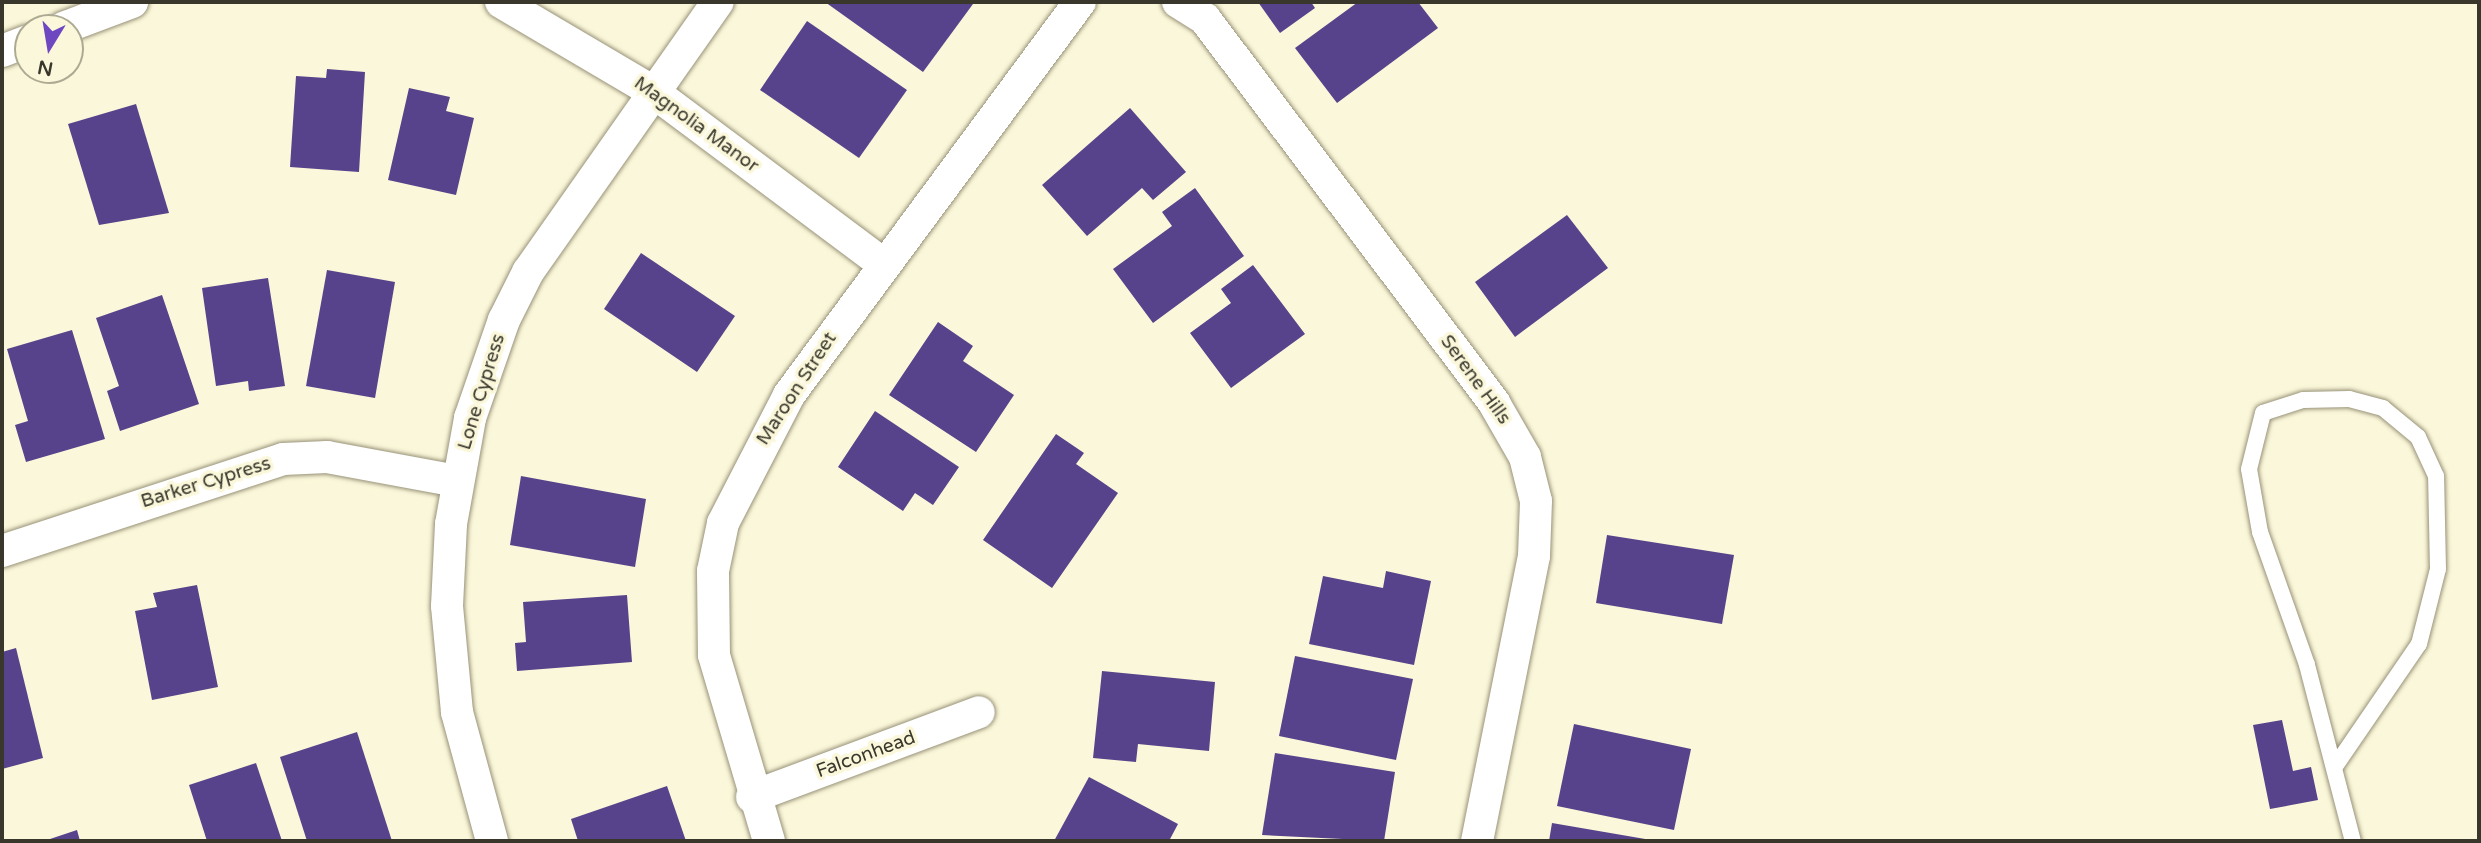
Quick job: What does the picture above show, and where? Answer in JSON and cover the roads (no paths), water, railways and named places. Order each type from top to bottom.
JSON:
[{"type":"street","points":[[84,20],[132,2]]},
{"type":"street","name":"Magnolia Manor","points":[[501,2],[652,91],[882,263]]},
{"type":"street","name":"Lone Cypress","points":[[492,841],[467,764],[451,662],[448,561],[457,481],[470,418],[503,320],[561,220],[718,2]]},
{"type":"street","name":"Maroon Street","points":[[769,841],[752,797],[714,655],[713,571],[723,523],[789,395],[882,263],[1080,2]]},
{"type":"street","name":"Serene Hills","points":[[1178,2],[1205,19],[1494,403],[1525,457],[1536,500],[1534,556],[1477,841]]},
{"type":"street","name":"Barker Cypress","points":[[2,551],[283,459],[327,457],[457,481]]},
{"type":"street","name":"Falconhead","points":[[752,797],[979,712]]},
{"type":"lane","points":[[2336,765],[2420,644],[2438,569],[2436,476],[2418,437],[2383,408],[2349,399],[2303,400],[2263,413],[2249,470],[2260,532],[2336,765],[2353,841]]}]
